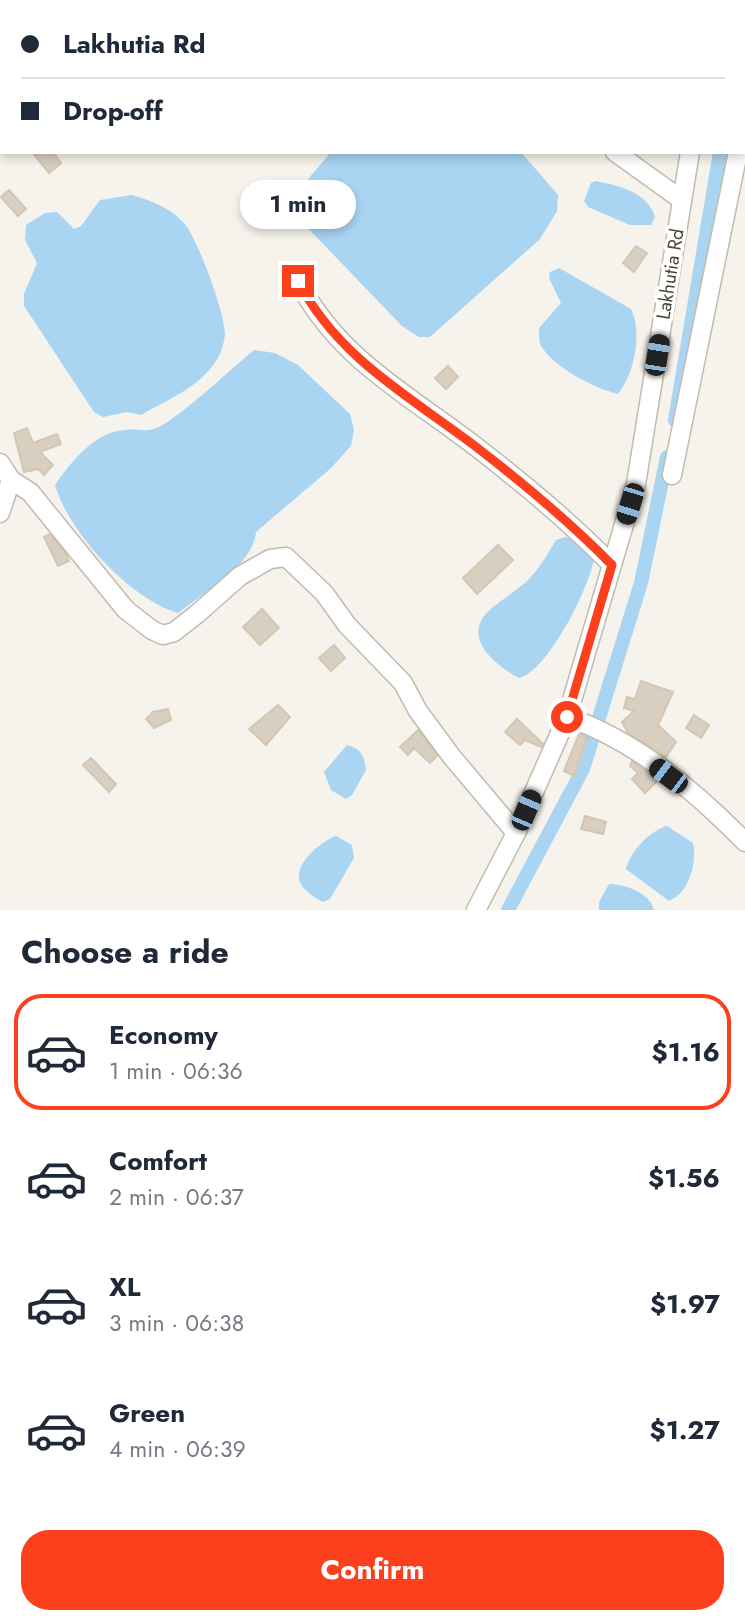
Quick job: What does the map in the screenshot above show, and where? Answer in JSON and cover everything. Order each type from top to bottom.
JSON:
[{"type":"street","points":[[618,154],[682,200]]},
{"type":"street","name":"Lakhutia Rd","points":[[476,910],[516,833],[567,717],[636,484],[690,154]]},
{"type":"street","points":[[672,475],[716,274],[738,154]]},
{"type":"street","points":[[298,281],[317,315],[362,363],[531,491],[577,530],[612,565]]},
{"type":"street","points":[[0,463],[11,480],[30,492],[126,610],[163,635],[174,632],[240,576],[270,559],[286,557],[324,593],[347,625],[403,683],[418,711],[452,757],[516,833]]},
{"type":"street","points":[[0,513],[11,480]]},
{"type":"street","points":[[567,717],[592,725],[623,742],[713,809],[745,842]]},
{"type":"water","points":[[329,154],[523,154],[558,195],[557,211],[540,239],[430,337],[419,337],[402,326],[300,220],[298,209],[301,191]]},
{"type":"water","points":[[596,181],[623,188],[639,196],[651,208],[655,217],[651,225],[630,225],[588,207],[584,201],[591,183]]},
{"type":"water","points":[[132,195],[169,211],[187,227],[210,278],[225,335],[220,354],[196,383],[141,415],[127,412],[103,417],[94,412],[24,306],[24,294],[37,263],[25,240],[26,225],[45,213],[57,212],[74,229],[81,226],[100,200]]},
{"type":"water","points":[[559,268],[631,309],[636,330],[635,353],[624,386],[618,394],[574,375],[554,361],[540,344],[539,328],[561,303],[549,278],[550,272]]},
{"type":"water","points":[[254,350],[275,353],[298,365],[350,414],[354,430],[351,446],[330,469],[256,532],[253,544],[237,567],[178,613],[140,594],[104,562],[73,523],[55,485],[68,467],[93,442],[114,432],[160,427],[200,397]]},
{"type":"water","points":[[565,537],[578,540],[594,559],[591,572],[576,608],[554,645],[542,661],[519,678],[490,657],[479,638],[479,628],[492,608],[531,576],[556,540]]},
{"type":"water","points":[[347,745],[361,754],[366,770],[352,795],[346,799],[331,790],[324,772]]},
{"type":"water","points":[[667,826],[693,843],[694,851],[693,867],[687,884],[669,901],[626,869],[632,855],[642,843],[654,832]]},
{"type":"water","points":[[336,836],[352,845],[354,858],[330,899],[323,902],[302,886],[299,872],[312,852]]},
{"type":"water","points":[[609,884],[642,894],[654,910],[599,910],[599,902]]},
{"type":"building","points":[[34,154],[54,154],[61,163],[49,173]]},
{"type":"building","points":[[9,190],[26,209],[18,216],[1,197]]},
{"type":"building","points":[[636,246],[647,253],[634,272],[623,263]]},
{"type":"building","points":[[448,366],[458,377],[446,389],[435,378]]},
{"type":"building","points":[[27,428],[33,443],[57,434],[61,444],[40,452],[53,465],[44,475],[38,469],[24,472],[14,433]]},
{"type":"building","points":[[50,534],[69,561],[58,566],[44,537]]},
{"type":"building","points":[[498,545],[513,560],[477,594],[463,578]]},
{"type":"building","points":[[262,609],[279,628],[260,645],[243,627]]},
{"type":"building","points":[[334,645],[345,658],[331,671],[319,658]]},
{"type":"building","points":[[641,681],[673,692],[658,725],[676,742],[666,757],[628,733],[622,722],[634,711],[624,708],[627,697],[635,699]]},
{"type":"building","points":[[278,705],[290,717],[266,745],[249,729]]},
{"type":"building","points":[[168,709],[171,720],[154,728],[146,719],[153,712]]},
{"type":"building","points":[[694,715],[709,725],[701,738],[686,728]]},
{"type":"building","points":[[517,719],[543,744],[541,747],[525,740],[520,745],[505,732]]},
{"type":"building","points":[[418,730],[437,756],[430,763],[414,748],[408,755],[400,747]]},
{"type":"building","points":[[579,734],[587,737],[574,776],[564,771]]},
{"type":"building","points":[[91,758],[116,784],[109,792],[83,765]]},
{"type":"building","points":[[632,761],[658,780],[645,793],[632,779],[638,773],[630,766]]},
{"type":"building","points":[[585,816],[606,822],[603,834],[581,829]]},
{"type":"waterway","points":[[675,420],[720,154]]},
{"type":"waterway","points":[[508,910],[583,769],[641,583],[667,457]]},
{"type":"route","points":[[298,281],[317,315],[362,363],[474,445],[531,491],[577,530],[612,565],[567,717]]}]
